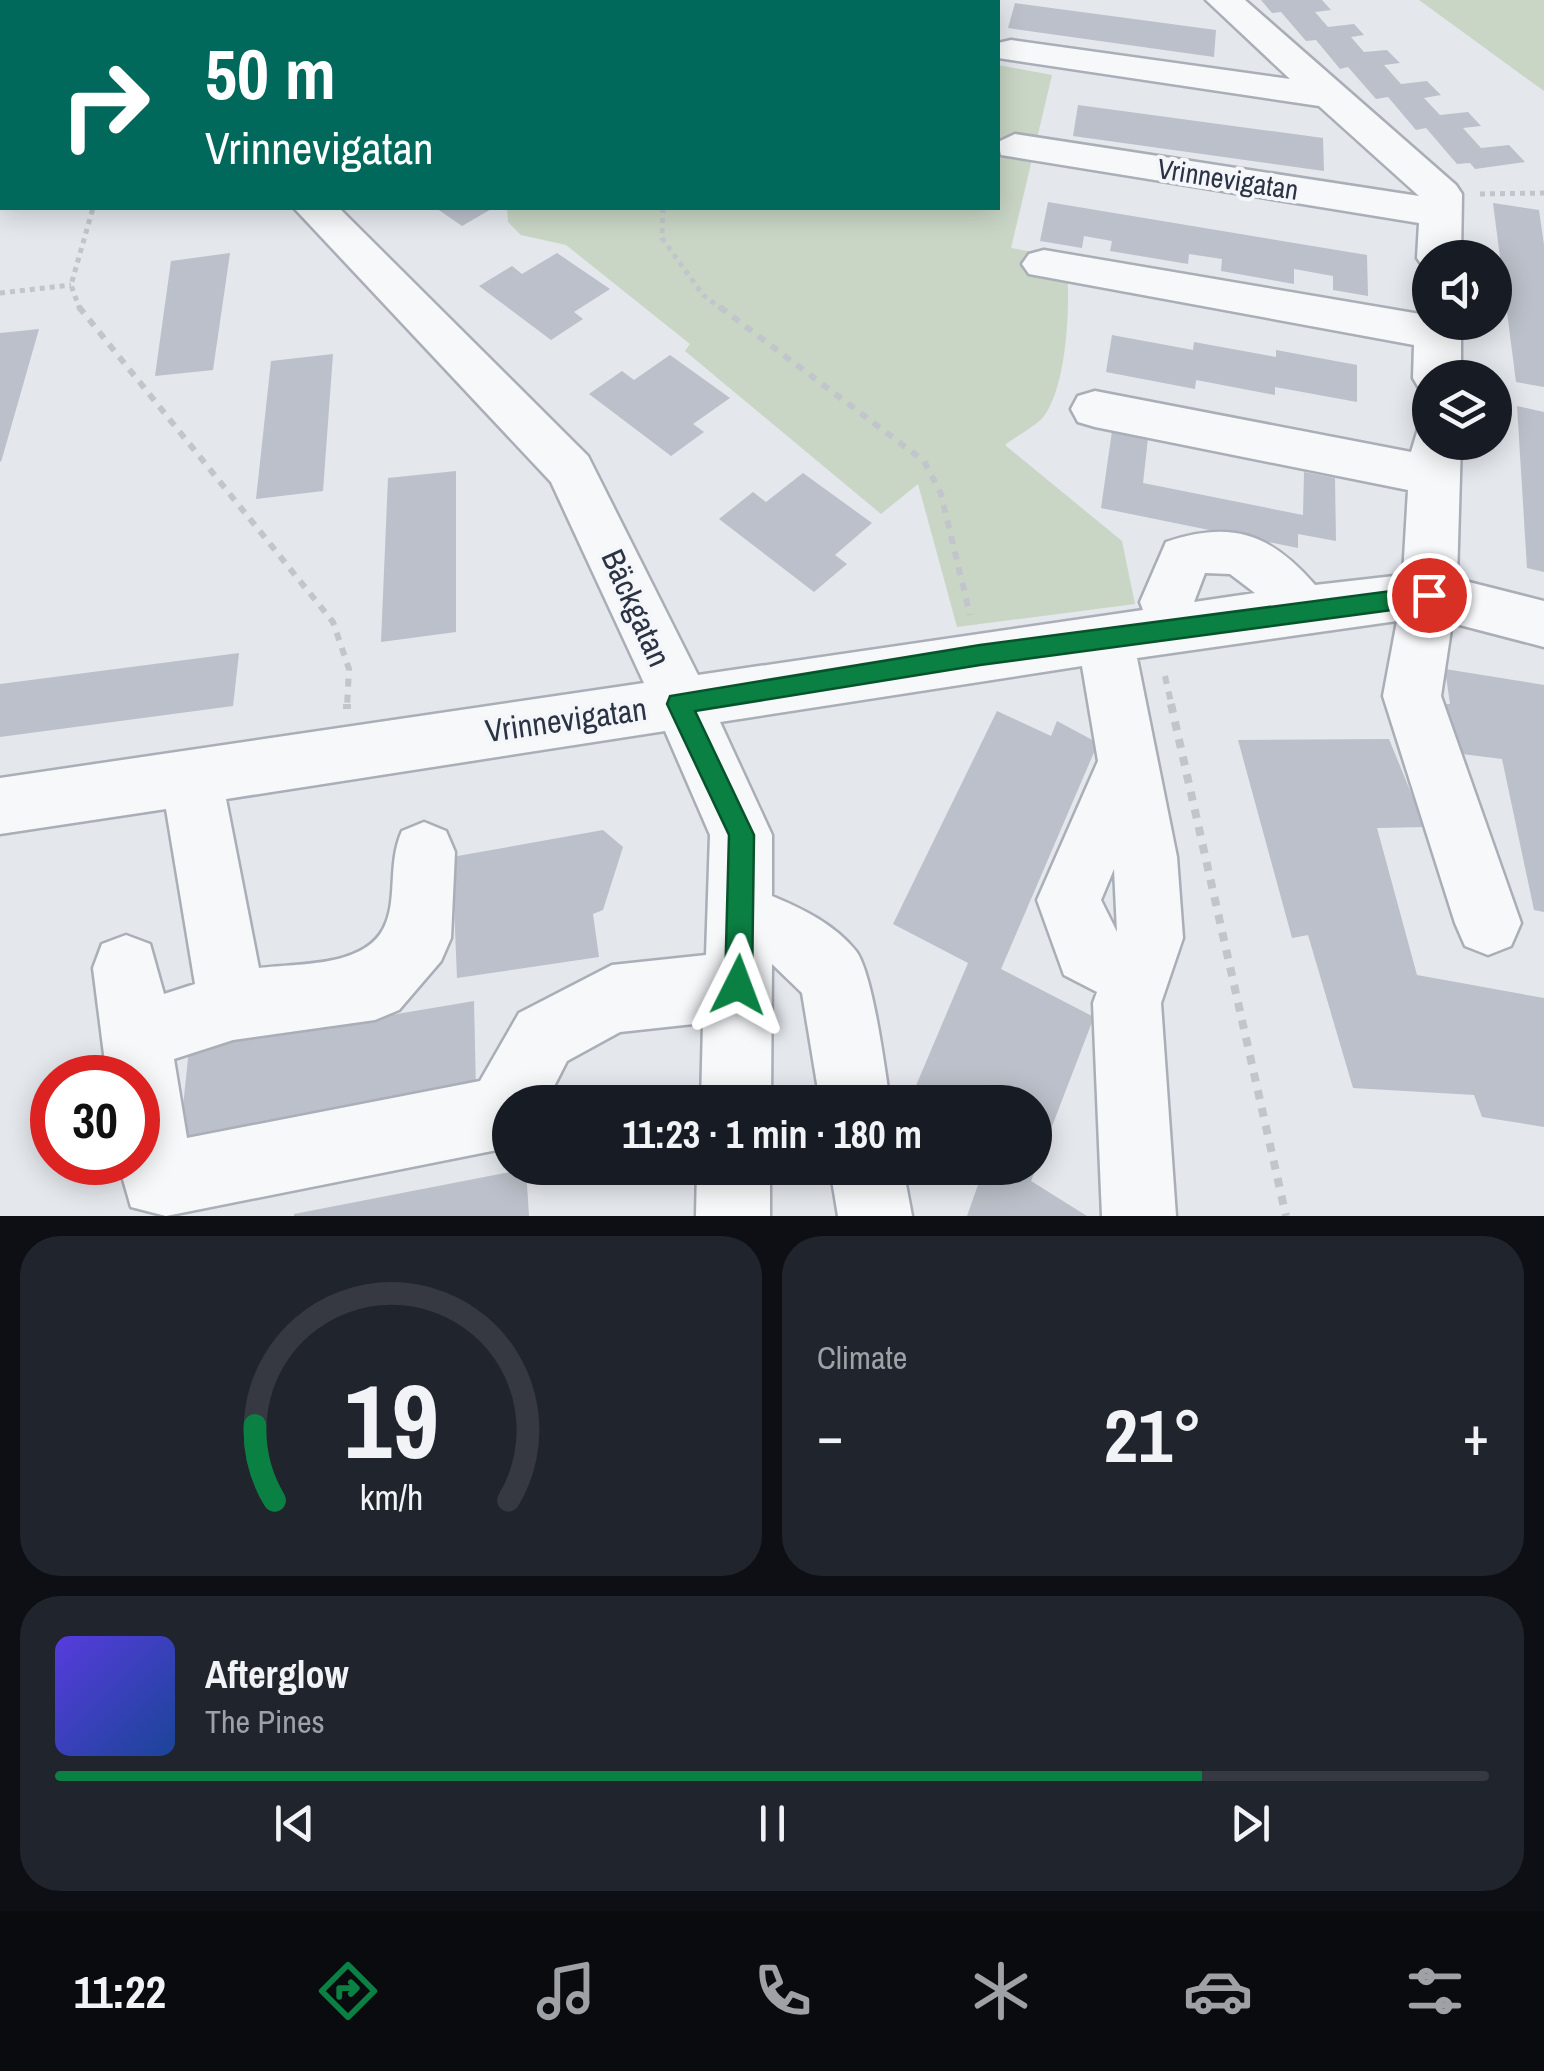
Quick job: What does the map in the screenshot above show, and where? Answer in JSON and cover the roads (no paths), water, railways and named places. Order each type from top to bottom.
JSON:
[{"type":"street","points":[[1224,0],[1332,96],[1441,204],[1440,240]]},
{"type":"street","points":[[1011,51],[1332,96]]},
{"type":"street","name":"Vrinnevigatan","points":[[1016,146],[1441,204]]},
{"type":"street","name":"Bäckgatan","points":[[318,210],[570,470],[623,573],[679,704],[742,835],[736,1085]]},
{"type":"street","points":[[1044,264],[1438,344]]},
{"type":"street","points":[[1095,409],[1412,456]]},
{"type":"street","points":[[1435,460],[1429,595],[1412,696],[1488,923]]},
{"type":"street","name":"Vrinnevigatan","points":[[0,806],[1302,609],[1429,595],[1544,624]]},
{"type":"street","points":[[1139,1216],[1127,1003],[1150,938],[1145,857],[1128,758],[1146,632]]},
{"type":"street","points":[[192,776],[232,1006]]},
{"type":"street","points":[[136,1038],[232,1006],[375,986],[418,938],[424,852]]},
{"type":"street","points":[[742,916],[791,937],[833,976],[853,1085]]},
{"type":"street","points":[[126,968],[157,1181],[502,1114],[544,1037],[612,999],[738,985]]},
{"type":"street","points":[[733,1216],[734,1185]]},
{"type":"street","points":[[870,1185],[875,1216]]}]
